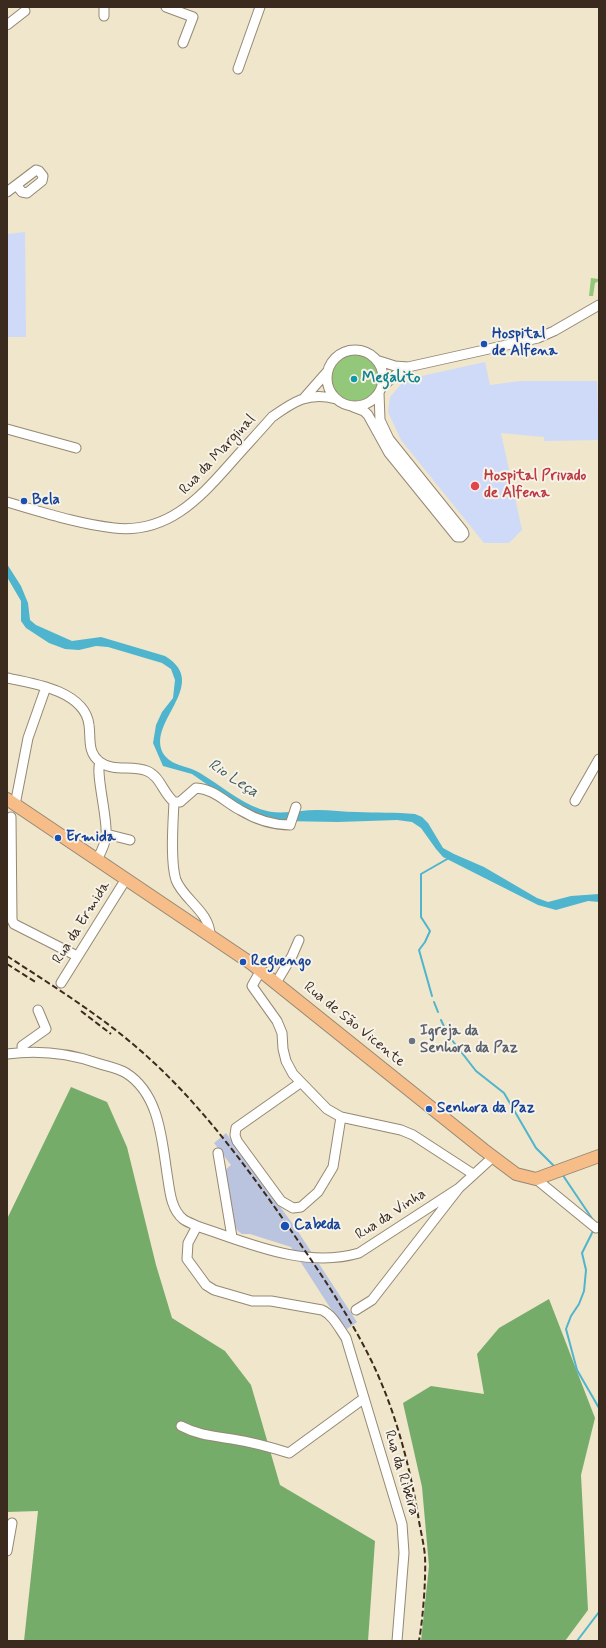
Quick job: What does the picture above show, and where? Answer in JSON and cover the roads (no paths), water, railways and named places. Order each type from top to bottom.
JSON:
[{"type":"main road","name":"Rua de São Vicente","points":[[13,804],[261,970],[493,1158],[516,1174],[536,1179]]},
{"type":"main road","points":[[536,1179],[599,1156]]},
{"type":"street","points":[[166,7],[193,17],[183,43]]},
{"type":"street","points":[[238,69],[260,7]]},
{"type":"street","points":[[7,25],[25,11]]},
{"type":"street","points":[[7,192],[17,186]]},
{"type":"street","points":[[376,360],[382,371],[380,420],[389,439],[463,531],[463,536],[457,537],[384,448],[368,415],[364,411],[336,399],[328,386],[327,372],[335,358],[348,351],[363,351],[376,360],[390,365],[408,367],[538,338],[554,331],[599,305]]},
{"type":"street","points":[[350,406],[367,404],[394,376],[408,367]]},
{"type":"street","name":"Rua da Marginal","points":[[7,502],[91,525],[115,528],[156,524],[184,510],[200,497],[272,417],[305,397],[327,372]]},
{"type":"street","name":"Rua da Marginal","points":[[305,397],[325,396],[336,399]]},
{"type":"street","points":[[7,430],[76,448]]},
{"type":"street","points":[[410,479],[416,482],[428,497],[436,497]]},
{"type":"street","points":[[7,678],[46,687],[65,695],[83,710],[87,717],[92,753],[100,762],[116,768],[138,768],[154,774],[166,795],[174,802],[180,802],[196,788],[206,789],[249,815],[281,825],[290,825],[296,807]]},
{"type":"street","points":[[46,687],[28,738],[9,816],[12,920],[14,924],[77,956]]},
{"type":"street","points":[[576,801],[599,759]]},
{"type":"street","points":[[97,860],[105,842],[106,834],[104,805],[98,772],[100,762]]},
{"type":"street","points":[[174,802],[173,836],[176,878],[207,923],[210,935]]},
{"type":"street","points":[[106,834],[130,840]]},
{"type":"street","name":"Rua da Ermida","points":[[61,983],[126,879]]},
{"type":"street","points":[[276,983],[292,956],[299,940]]},
{"type":"street","points":[[261,970],[252,986],[277,1022],[282,1033],[283,1049],[286,1061],[300,1083],[327,1109],[341,1117],[401,1130],[413,1135],[473,1174]]},
{"type":"street","points":[[23,1052],[22,1046],[46,1029],[38,1010]]},
{"type":"street","name":"Rua da Vinha","points":[[7,1054],[23,1052],[66,1053],[125,1073],[136,1081],[146,1094],[160,1126],[170,1190],[175,1209],[184,1220],[197,1226],[290,1255],[320,1258],[344,1258],[359,1253],[459,1188]]},
{"type":"street","points":[[300,1083],[236,1128],[235,1131],[237,1141],[281,1201],[293,1208],[301,1207],[318,1192],[333,1167],[338,1139],[338,1123],[341,1117]]},
{"type":"street","points":[[218,1153],[232,1237]]},
{"type":"street","points":[[356,1310],[372,1300],[459,1188],[473,1174],[493,1158]]},
{"type":"street","points":[[536,1179],[596,1228],[599,1227]]},
{"type":"street","name":"Rua da Ribeira","points":[[197,1226],[188,1243],[187,1259],[206,1285],[214,1290],[252,1301],[271,1301],[322,1310],[334,1320],[346,1338],[402,1524],[404,1553],[397,1641]]},
{"type":"street","points":[[181,1426],[193,1432],[210,1437],[232,1439],[289,1453],[363,1398]]},
{"type":"street","points":[[7,1551],[12,1523]]},
{"type":"water","points":[[7,564],[21,586],[28,603],[30,620],[36,625],[72,641],[101,637],[165,656],[178,667],[182,679],[180,692],[162,731],[160,744],[165,756],[172,762],[196,771],[244,802],[267,811],[281,812],[322,810],[415,814],[422,817],[428,823],[443,848],[484,867],[537,898],[548,902],[571,896],[599,894],[599,902],[588,901],[556,910],[538,905],[443,857],[421,828],[412,822],[397,820],[338,822],[282,821],[248,813],[192,774],[163,766],[153,743],[156,725],[162,712],[173,698],[175,680],[171,669],[162,663],[108,647],[96,646],[79,650],[65,649],[49,643],[26,628],[21,621],[21,601],[7,577]]},
{"type":"waterway","points":[[432,996],[419,950],[430,931],[421,917],[421,874],[449,858]]},
{"type":"waterway","points":[[434,1002],[438,1012]]},
{"type":"waterway","points":[[441,1020],[448,1035],[476,1071],[504,1093],[536,1148],[555,1167]]},
{"type":"waterway","points":[[562,1174],[593,1220]]},
{"type":"waterway","points":[[594,1229],[582,1253],[586,1270],[584,1291],[566,1329],[577,1370],[599,1408]]},
{"type":"waterway","points":[[577,1641],[599,1612]]},
{"type":"railway","points":[[7,956],[76,1001],[109,1025],[141,1051],[180,1089],[217,1130],[251,1174],[307,1254],[341,1306],[362,1343],[380,1380],[388,1399],[406,1456],[425,1557],[424,1599],[419,1641]]},
{"type":"railway","points":[[7,964],[37,983]]},
{"type":"railway","points":[[81,1011],[111,1034]]},
{"type":"place","name":"Hospital de Alfena","points":[[484,344]]},
{"type":"place","name":"Megalito","points":[[354,379]]},
{"type":"place","name":"Hospital Privado de Alfena","points":[[475,486]]},
{"type":"place","name":"Bela","points":[[24,501]]},
{"type":"place","name":"Ermida","points":[[58,838]]},
{"type":"place","name":"Reguengo","points":[[243,962]]},
{"type":"place","name":"Igreja da Senhora da Paz","points":[[412,1041]]},
{"type":"place","name":"Senhora da Paz","points":[[429,1109]]},
{"type":"place","name":"Cabeda","points":[[285,1226]]},
{"type":"water label","name":"Rio Leça","points":[[233,779]]}]
